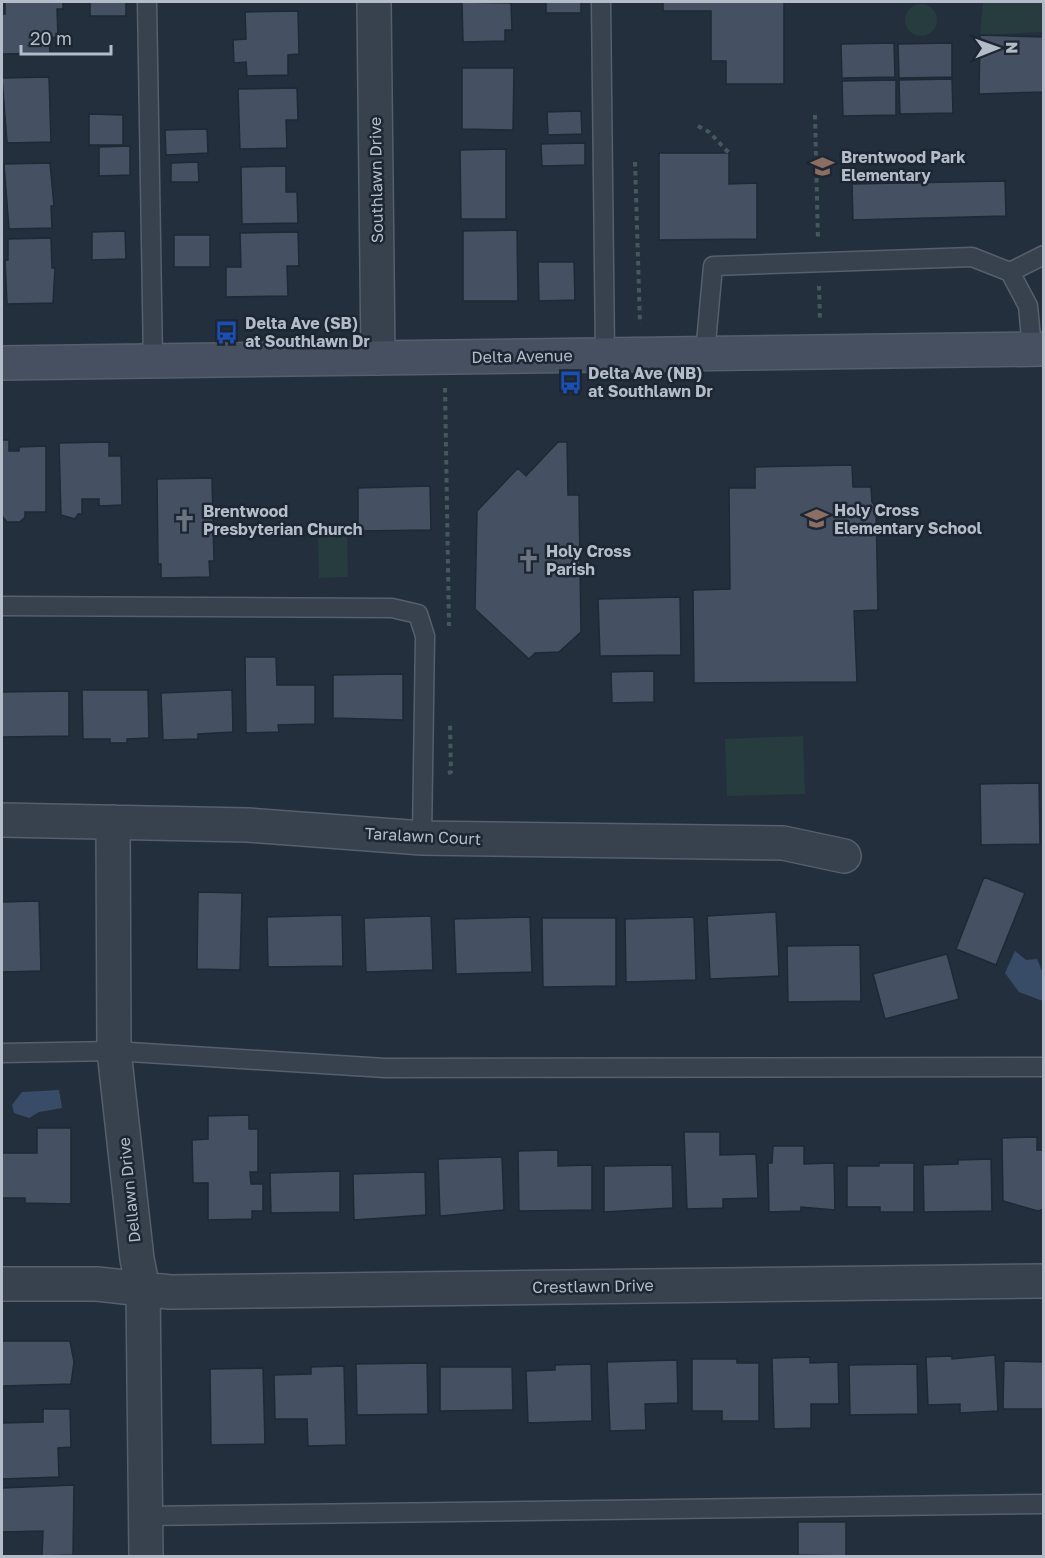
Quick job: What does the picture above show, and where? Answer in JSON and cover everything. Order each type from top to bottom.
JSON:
[{"type":"street","name":"Southlawn Drive","points":[[374,2],[378,358]]},
{"type":"street","name":"Delta Avenue","points":[[2,363],[1038,349]]},
{"type":"street","name":"Taralawn Court","points":[[2,820],[247,825],[422,838],[783,843],[844,856]]},
{"type":"street","name":"Dellawn Drive","points":[[113,822],[114,1052],[137,1259],[143,1289],[146,1557]]},
{"type":"street","name":"Crestlawn Drive","points":[[2,1284],[97,1284],[170,1292],[1044,1281]]},
{"type":"lane","points":[[147,2],[153,362]]},
{"type":"lane","points":[[601,2],[605,355]]},
{"type":"lane","points":[[1010,272],[1044,255]]},
{"type":"lane","points":[[705,354],[713,266],[972,257],[1010,272],[1028,306],[1038,349]]},
{"type":"lane","points":[[2,606],[392,608],[418,614],[425,636],[422,838]]},
{"type":"lane","points":[[2,1053],[114,1052],[385,1068],[1044,1067]]},
{"type":"lane","points":[[145,1515],[1044,1504]]},
{"type":"path","points":[[815,114],[820,323]]},
{"type":"path","points":[[698,126],[709,132],[729,153]]},
{"type":"path","points":[[635,162],[640,325]]},
{"type":"path","points":[[445,383],[449,631]]},
{"type":"path","points":[[423,779],[451,772],[450,713]]},
{"type":"green space","points":[[983,2],[1043,2],[1043,32],[980,35]]},
{"type":"green space","points":[[921,4],[932,9],[937,20],[932,31],[921,36],[910,31],[905,20],[910,9]]},
{"type":"green space","points":[[347,533],[348,577],[319,578],[318,534]]},
{"type":"green space","points":[[803,736],[805,794],[727,796],[725,739]]},
{"type":"water","points":[[1015,951],[1026,960],[1037,959],[1043,973],[1043,1001],[1019,992],[1005,973]]},
{"type":"water","points":[[59,1090],[62,1108],[39,1112],[29,1118],[14,1113],[12,1105],[22,1092]]},
{"type":"building","points":[[5,2],[63,2],[63,9],[57,9],[58,37],[49,38],[50,53],[2,54],[2,14],[5,14]]},
{"type":"building","points":[[90,2],[126,2],[126,16],[90,16]]},
{"type":"building","points":[[462,2],[511,3],[512,30],[505,30],[505,41],[463,42]]},
{"type":"building","points":[[546,2],[581,2],[581,13],[546,13]]},
{"type":"building","points":[[663,2],[784,2],[784,84],[726,84],[726,61],[711,61],[711,11],[663,11]]},
{"type":"building","points":[[298,11],[299,54],[288,55],[288,75],[247,76],[246,62],[234,63],[233,40],[246,39],[245,12]]},
{"type":"building","points":[[980,35],[1044,37],[1044,92],[979,94]]},
{"type":"building","points":[[894,43],[895,77],[842,78],[841,44]]},
{"type":"building","points":[[952,43],[952,77],[899,78],[898,44]]},
{"type":"building","points":[[462,68],[514,68],[513,130],[462,129]]},
{"type":"building","points":[[49,77],[51,142],[7,143],[2,78]]},
{"type":"building","points":[[952,79],[953,113],[900,114],[899,80]]},
{"type":"building","points":[[896,80],[896,115],[843,116],[842,81]]},
{"type":"building","points":[[297,88],[298,120],[286,120],[287,148],[240,149],[238,89]]},
{"type":"building","points":[[581,111],[582,134],[548,135],[547,112]]},
{"type":"building","points":[[89,114],[123,115],[123,145],[89,145]]},
{"type":"building","points":[[207,129],[208,153],[166,155],[165,130]]},
{"type":"building","points":[[585,143],[585,165],[542,166],[541,144]]},
{"type":"building","points":[[130,146],[130,175],[99,176],[99,147]]},
{"type":"building","points":[[506,149],[506,219],[461,219],[460,150]]},
{"type":"building","points":[[659,153],[729,153],[729,184],[757,183],[757,239],[659,240]]},
{"type":"building","points":[[198,162],[199,182],[171,182],[171,163]]},
{"type":"building","points":[[50,163],[54,206],[51,206],[52,228],[9,229],[4,164]]},
{"type":"building","points":[[286,166],[286,192],[297,192],[298,223],[242,224],[241,167]]},
{"type":"building","points":[[1005,181],[1006,216],[853,220],[852,184]]},
{"type":"building","points":[[517,230],[518,301],[463,301],[463,231]]},
{"type":"building","points":[[125,231],[126,259],[92,260],[92,232]]},
{"type":"building","points":[[298,232],[299,266],[287,266],[288,296],[226,297],[226,267],[241,267],[240,233]]},
{"type":"building","points":[[174,235],[210,235],[210,267],[174,267]]},
{"type":"building","points":[[51,238],[52,268],[55,268],[53,303],[7,304],[5,260],[8,260],[8,239]]},
{"type":"building","points":[[538,262],[574,262],[575,300],[539,301]]},
{"type":"building","points":[[2,440],[9,440],[9,451],[19,451],[19,447],[46,446],[46,512],[25,512],[25,517],[20,522],[7,522],[2,516]]},
{"type":"building","points":[[109,442],[109,456],[121,456],[122,505],[99,506],[99,499],[82,499],[82,514],[78,514],[75,519],[61,515],[59,443]]},
{"type":"building","name":"Holy Cross Parish","points":[[558,442],[567,442],[568,495],[579,495],[581,632],[559,652],[535,653],[529,659],[475,609],[477,511],[518,468],[526,476]]},
{"type":"building","points":[[852,465],[853,487],[871,487],[872,502],[876,507],[878,610],[854,611],[857,682],[694,683],[693,590],[730,589],[729,488],[755,488],[755,467]]},
{"type":"building","name":"Brentwood Presbyterian Church","points":[[212,478],[214,561],[209,561],[210,577],[161,578],[161,564],[158,564],[157,479]]},
{"type":"building","points":[[430,486],[431,530],[358,531],[358,488]]},
{"type":"building","points":[[680,597],[681,655],[600,656],[598,599]]},
{"type":"building","points":[[245,657],[276,657],[277,685],[315,685],[315,724],[278,725],[279,732],[246,733]]},
{"type":"building","points":[[654,671],[654,702],[612,703],[611,672]]},
{"type":"building","points":[[403,674],[403,720],[333,718],[333,675]]},
{"type":"building","points":[[82,690],[148,690],[149,738],[127,739],[127,743],[110,743],[110,739],[83,739]]},
{"type":"building","points":[[232,690],[233,732],[198,734],[198,739],[163,740],[161,693]]},
{"type":"building","points":[[69,691],[69,736],[2,737],[2,692]]},
{"type":"building","points":[[1039,783],[1040,844],[981,845],[980,784]]},
{"type":"building","points":[[984,877],[1025,893],[996,965],[956,949]]},
{"type":"building","points":[[198,892],[242,893],[240,970],[197,969]]},
{"type":"building","points":[[39,901],[41,971],[2,972],[2,902]]},
{"type":"building","points":[[776,912],[779,976],[710,979],[707,916]]},
{"type":"building","points":[[342,915],[343,966],[268,967],[267,917]]},
{"type":"building","points":[[431,916],[433,970],[366,972],[364,918]]},
{"type":"building","points":[[530,917],[532,972],[456,974],[454,919]]},
{"type":"building","points":[[694,917],[696,980],[626,982],[625,919]]},
{"type":"building","points":[[542,918],[616,918],[616,986],[543,987]]},
{"type":"building","points":[[860,945],[861,1001],[788,1002],[787,946]]},
{"type":"building","points":[[947,954],[959,999],[885,1019],[873,974]]},
{"type":"building","points":[[249,1115],[249,1129],[258,1129],[258,1172],[250,1172],[251,1184],[263,1184],[263,1211],[252,1211],[252,1219],[208,1220],[208,1183],[193,1183],[192,1140],[208,1139],[208,1116]]},
{"type":"building","points":[[37,1128],[71,1128],[71,1204],[25,1203],[25,1198],[2,1198],[2,1153],[37,1153]]},
{"type":"building","points":[[684,1132],[720,1132],[720,1155],[756,1154],[758,1198],[723,1199],[723,1208],[687,1209]]},
{"type":"building","points":[[1037,1137],[1037,1150],[1044,1150],[1044,1209],[1038,1211],[1003,1201],[1002,1138]]},
{"type":"building","points":[[773,1146],[804,1146],[804,1164],[834,1163],[835,1210],[801,1207],[801,1211],[769,1212],[768,1163],[772,1163]]},
{"type":"building","points":[[558,1150],[558,1166],[592,1165],[592,1210],[519,1211],[518,1151]]},
{"type":"building","points":[[502,1157],[504,1210],[440,1216],[438,1159]]},
{"type":"building","points":[[991,1159],[992,1211],[924,1212],[923,1165],[958,1164],[958,1160]]},
{"type":"building","points":[[879,1163],[914,1163],[914,1212],[880,1212],[880,1207],[847,1207],[847,1166],[879,1166]]},
{"type":"building","points":[[672,1165],[673,1208],[604,1212],[604,1166]]},
{"type":"building","points":[[340,1171],[340,1212],[271,1213],[270,1173]]},
{"type":"building","points":[[425,1172],[426,1215],[354,1220],[353,1174]]},
{"type":"building","points":[[2,1341],[70,1341],[74,1362],[71,1384],[2,1386]]},
{"type":"building","points":[[995,1355],[998,1411],[960,1413],[960,1404],[928,1405],[926,1357],[952,1356],[952,1359]]},
{"type":"building","points":[[810,1357],[810,1363],[838,1362],[839,1404],[811,1404],[811,1428],[774,1429],[772,1358]]},
{"type":"building","points":[[692,1359],[737,1359],[737,1363],[759,1363],[759,1421],[722,1421],[722,1411],[692,1411]]},
{"type":"building","points":[[677,1360],[678,1403],[645,1404],[646,1430],[610,1431],[607,1362]]},
{"type":"building","points":[[1004,1361],[1044,1362],[1044,1409],[1003,1409]]},
{"type":"building","points":[[427,1363],[428,1414],[357,1415],[356,1364]]},
{"type":"building","points":[[591,1364],[592,1421],[528,1423],[526,1371],[555,1370],[555,1365]]},
{"type":"building","points":[[917,1364],[918,1414],[850,1415],[849,1365]]},
{"type":"building","points":[[344,1366],[346,1445],[308,1446],[307,1419],[275,1419],[274,1375],[311,1374],[311,1367]]},
{"type":"building","points":[[440,1367],[512,1367],[513,1410],[440,1411]]},
{"type":"building","points":[[263,1368],[265,1444],[211,1445],[210,1369]]},
{"type":"building","points":[[43,1409],[70,1409],[71,1447],[58,1448],[59,1477],[2,1479],[2,1423],[43,1422]]},
{"type":"building","points":[[74,1485],[73,1555],[42,1556],[43,1531],[2,1532],[2,1488]]},
{"type":"building","points":[[798,1522],[846,1522],[846,1556],[798,1555]]},
{"type":"place","name":"Brentwood Park Elementary","points":[[823,166]]},
{"type":"place","name":"Delta Ave (SB) at Southlawn Dr","points":[[227,332]]},
{"type":"place","name":"Delta Ave (NB) at Southlawn Dr","points":[[570,382]]},
{"type":"place","name":"Holy Cross Elementary School","points":[[816,519]]},
{"type":"place","name":"Brentwood Presbyterian Church","points":[[185,520]]},
{"type":"place","name":"Holy Cross Parish","points":[[528,560]]}]
